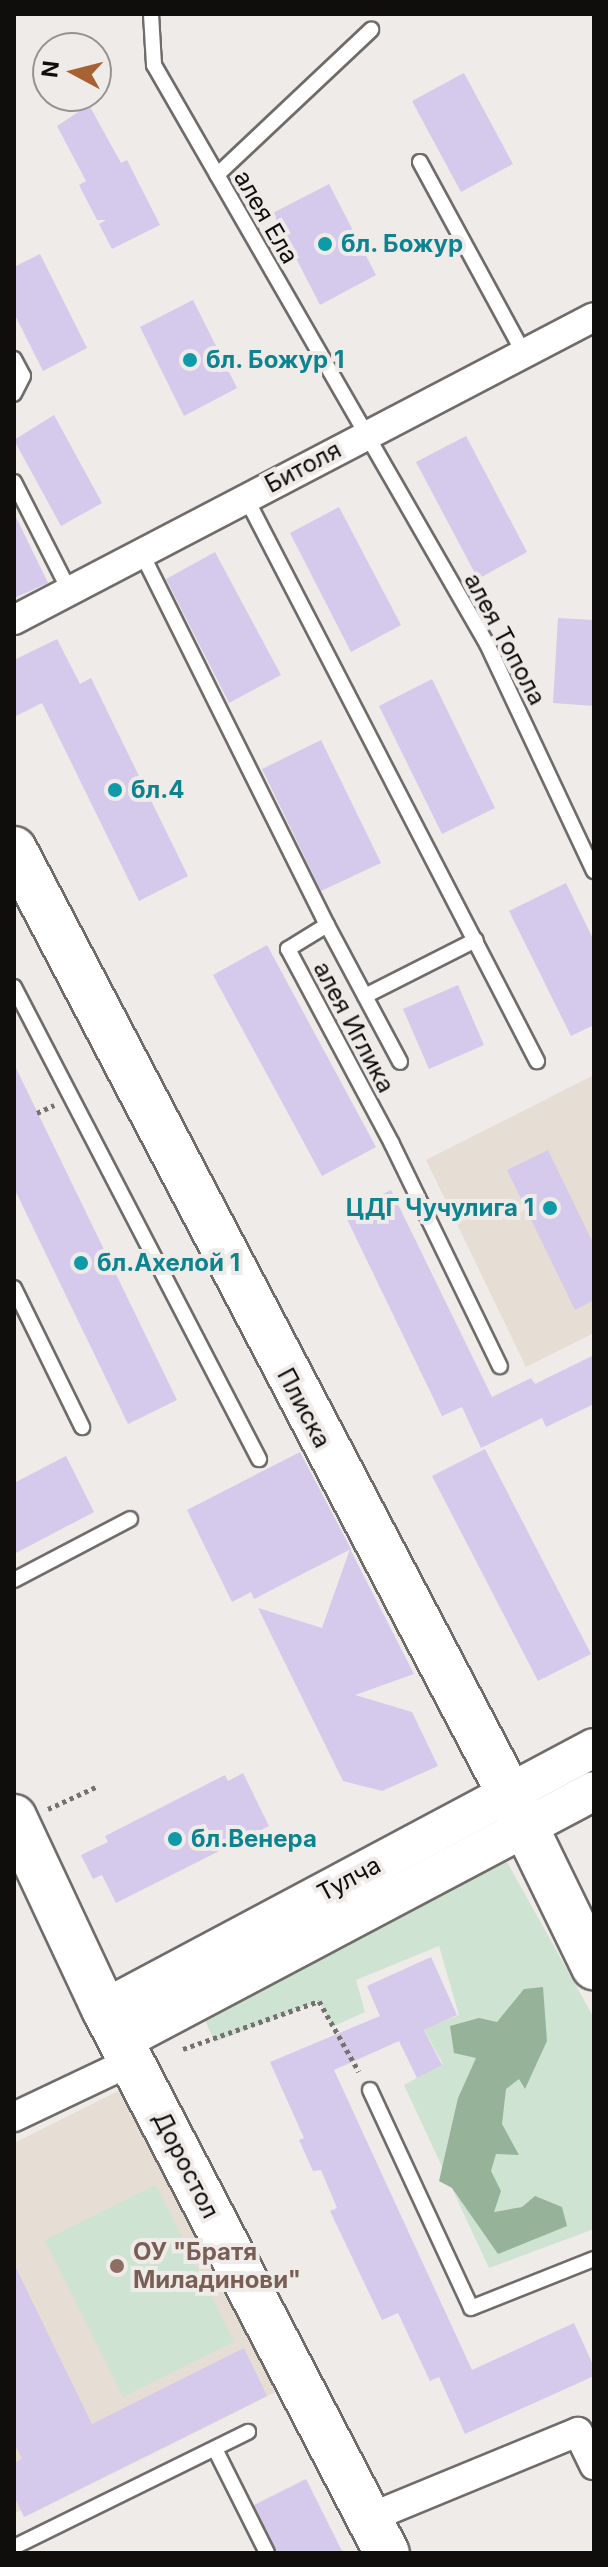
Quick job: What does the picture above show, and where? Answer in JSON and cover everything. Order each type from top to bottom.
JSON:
[{"type":"main road","name":"Плиска","points":[[14,849],[516,1810],[594,1967]]},
{"type":"main road","name":"Тулча","points":[[119,2037],[516,1810],[594,1748]]},
{"type":"main road","name":"Тулча","points":[[516,1810],[594,1791]]},
{"type":"main road","name":"Доростол","points":[[15,1820],[119,2037],[378,2535]]},
{"type":"street","name":"Битоля","points":[[14,620],[594,317]]},
{"type":"street","points":[[14,2117],[119,2037]]},
{"type":"street","points":[[378,2535],[578,2432],[594,2465]]},
{"type":"lane","name":"алея Ела","points":[[151,14],[154,65],[365,435]]},
{"type":"lane","points":[[217,175],[371,30]]},
{"type":"lane","points":[[420,162],[523,352]]},
{"type":"lane","points":[[14,359],[23,376],[14,394]]},
{"type":"lane","name":"алея Топола","points":[[365,435],[487,644],[594,871]]},
{"type":"lane","points":[[14,482],[70,592]]},
{"type":"lane","points":[[246,498],[537,1061]]},
{"type":"lane","name":"алея Иглика","points":[[142,554],[327,925],[288,949],[392,1144],[500,1366]]},
{"type":"lane","points":[[327,925],[400,1062]]},
{"type":"lane","points":[[365,996],[476,940]]},
{"type":"lane","points":[[14,987],[259,1459]]},
{"type":"lane","points":[[14,1288],[82,1427]]},
{"type":"lane","points":[[14,1580],[130,1519]]},
{"type":"lane","points":[[370,2090],[471,2308],[594,2259]]},
{"type":"lane","points":[[14,2547],[248,2432]]},
{"type":"lane","points":[[215,2449],[267,2553]]},
{"type":"path","points":[[15,1820],[98,1786]]},
{"type":"path","points":[[119,2037],[215,2042],[319,2001],[370,2090]]},
{"type":"shaded area","points":[[594,1075],[594,1333],[526,1367],[426,1160]]},
{"type":"shaded area","name":"ОУ \"Братя Миладинови\"","points":[[130,2085],[280,2390],[25,2517],[21,2510],[14,2513],[14,2143]]},
{"type":"green space","points":[[507,1862],[594,2018],[594,2229],[489,2268],[404,2085],[443,2064],[424,2029],[459,2015],[439,1946],[356,1980],[365,2012],[332,2027],[319,2001],[215,2042],[201,2012]]},
{"type":"green space","points":[[543,1987],[547,2041],[525,2089],[519,2079],[506,2089],[502,2124],[519,2155],[496,2154],[491,2171],[501,2191],[494,2212],[522,2207],[535,2196],[562,2207],[567,2226],[498,2254],[452,2188],[439,2181],[458,2098],[476,2058],[454,2053],[450,2026],[479,2018],[497,2022],[524,1989]]},
{"type":"green space","points":[[156,2185],[234,2342],[123,2397],[45,2240]]},
{"type":"building","points":[[464,73],[513,164],[461,192],[412,101]]},
{"type":"building","points":[[78,112],[93,112],[121,163],[127,160],[160,225],[112,249],[99,224],[106,220],[97,220],[79,185],[86,181],[57,126]]},
{"type":"building","name":"бл. Божур","points":[[329,184],[376,275],[320,305],[273,213]]},
{"type":"building","points":[[40,254],[87,348],[43,371],[14,313],[14,267]]},
{"type":"building","name":"бл. Божур 1","points":[[193,300],[237,388],[184,416],[140,327]]},
{"type":"building","points":[[54,415],[102,503],[61,526],[14,440]]},
{"type":"building","points":[[466,436],[527,552],[478,579],[416,462]]},
{"type":"building","points":[[339,507],[401,625],[351,652],[290,533]]},
{"type":"building","points":[[14,513],[48,583],[14,598]]},
{"type":"building","points":[[215,552],[281,675],[229,703],[166,579]]},
{"type":"building","points":[[558,618],[594,620],[594,706],[553,703]]},
{"type":"building","name":"бл.4","points":[[57,639],[80,684],[91,678],[188,876],[139,901],[42,703],[14,717],[14,660]]},
{"type":"building","points":[[432,679],[495,808],[442,834],[379,706]]},
{"type":"building","points":[[321,740],[381,863],[321,891],[262,769]]},
{"type":"building","points":[[566,883],[594,941],[594,1025],[571,1036],[509,911]]},
{"type":"building","points":[[267,945],[376,1147],[322,1176],[213,975]]},
{"type":"building","points":[[458,985],[484,1045],[429,1069],[403,1009]]},
{"type":"building","name":"бл.Ахелой 1","points":[[14,1064],[177,1400],[128,1424],[14,1188]]},
{"type":"building","name":"ЦДГ Чучулига 1","points":[[548,1150],[594,1245],[594,1300],[575,1310],[507,1170]]},
{"type":"building","points":[[391,1190],[492,1397],[531,1378],[535,1384],[594,1355],[594,1404],[546,1427],[542,1418],[481,1448],[462,1407],[442,1416],[344,1213]]},
{"type":"building","points":[[485,1449],[591,1654],[538,1681],[432,1476]]},
{"type":"building","points":[[300,1452],[351,1549],[254,1599],[251,1592],[232,1602],[187,1510]]},
{"type":"building","points":[[66,1456],[94,1512],[14,1554],[14,1483]]},
{"type":"building","points":[[350,1549],[414,1674],[355,1695],[412,1712],[438,1766],[382,1791],[343,1781],[258,1608],[322,1628]]},
{"type":"building","name":"бл.Венера","points":[[243,1773],[269,1826],[116,1903],[102,1875],[93,1879],[81,1855],[108,1842],[105,1836],[225,1775],[228,1781]]},
{"type":"building","points":[[431,1957],[457,2015],[424,2030],[442,2065],[417,2078],[399,2041],[334,2070],[472,2370],[574,2323],[594,2367],[594,2376],[465,2434],[439,2377],[430,2381],[398,2313],[382,2320],[330,2211],[337,2208],[321,2170],[313,2171],[299,2140],[304,2138],[270,2062],[380,2016],[367,1986]]},
{"type":"building","points":[[14,2264],[92,2424],[244,2348],[267,2396],[24,2517],[14,2496],[14,2463],[22,2459],[14,2442]]},
{"type":"building","points":[[306,2479],[343,2553],[277,2553],[254,2505]]},
{"type":"place","name":"бл. Божур","points":[[325,244]]},
{"type":"place","name":"бл. Божур 1","points":[[190,360]]},
{"type":"place","name":"бл.4","points":[[115,790]]},
{"type":"place","name":"ЦДГ Чучулига 1","points":[[550,1208]]},
{"type":"place","name":"бл.Ахелой 1","points":[[81,1263]]},
{"type":"place","name":"бл.Венера","points":[[175,1839]]},
{"type":"place","name":"ОУ \"Братя Миладинови\"","points":[[117,2266]]}]
